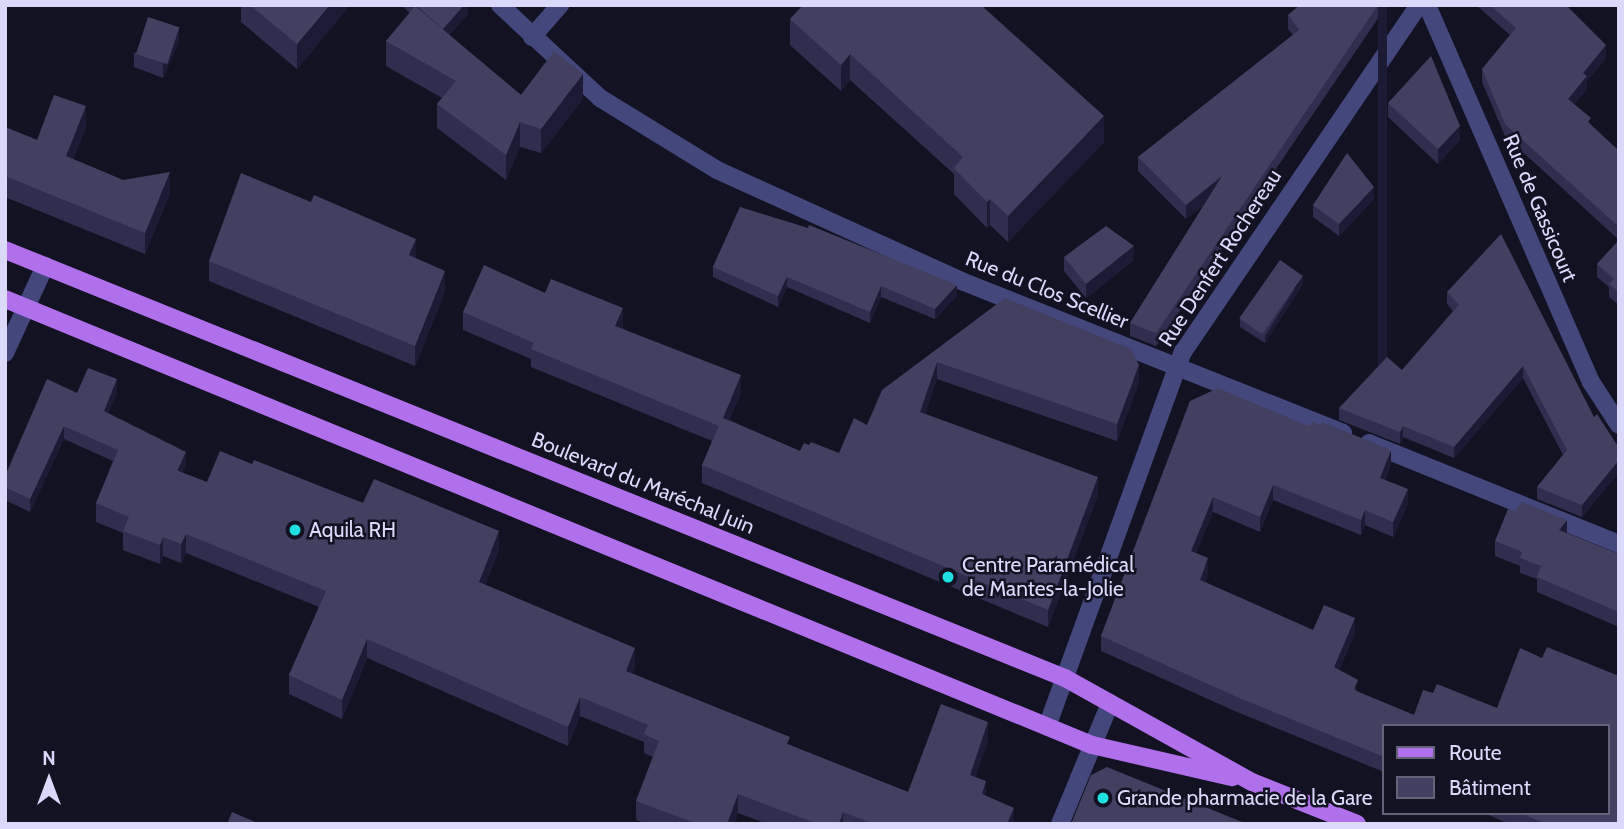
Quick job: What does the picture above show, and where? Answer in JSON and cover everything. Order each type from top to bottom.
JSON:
[{"type":"main road","name":"Boulevard du Maréchal Juin","points":[[5,250],[1065,678],[1252,782],[1357,824]]},
{"type":"main road","name":"Boulevard du Maréchal Juin","points":[[5,299],[1048,724],[1092,745],[1252,782]]},
{"type":"street","name":"Rue du Clos Scellier","points":[[500,5],[600,98],[717,170],[964,282],[1619,544]]},
{"type":"street","points":[[532,37],[560,5]]},
{"type":"street","name":"Rue Denfert Rochereau","points":[[1048,724],[1176,366],[1192,337],[1419,5]]},
{"type":"street","name":"Rue de Gassicourt","points":[[1427,5],[1591,382],[1619,425]]},
{"type":"street","points":[[5,353],[45,266]]},
{"type":"street","points":[[1060,824],[1110,703]]},
{"type":"building","points":[[250,5],[330,5],[297,44]]},
{"type":"building","points":[[416,5],[464,5],[443,29]]},
{"type":"building","points":[[803,5],[981,5],[1104,116],[1008,216],[990,199],[987,202],[954,168],[963,157],[850,54],[841,65],[790,19]]},
{"type":"building","points":[[1300,5],[1378,5],[1156,333],[1130,323],[1222,176],[1186,205],[1138,157],[1299,30],[1288,15]]},
{"type":"building","points":[[1490,5],[1566,5],[1606,45],[1583,73],[1587,76],[1568,99],[1591,118],[1588,122],[1619,151],[1619,227],[1505,124],[1482,69],[1516,28]]},
{"type":"building","points":[[415,6],[521,95],[554,51],[583,74],[541,129],[520,122],[506,155],[437,104],[456,81],[386,41]]},
{"type":"building","points":[[148,17],[179,27],[167,64],[136,54]]},
{"type":"building","points":[[1431,56],[1460,126],[1438,149],[1388,103]]},
{"type":"building","points":[[54,95],[86,106],[66,156],[123,180],[170,172],[145,233],[5,176],[5,127],[37,140]]},
{"type":"building","points":[[1347,153],[1374,187],[1339,224],[1313,205]]},
{"type":"building","points":[[241,173],[311,202],[314,195],[416,239],[409,255],[445,271],[415,346],[209,261]]},
{"type":"building","points":[[740,207],[808,228],[809,225],[957,285],[935,309],[881,286],[870,312],[787,277],[778,296],[713,267]]},
{"type":"building","points":[[1106,226],[1134,246],[1086,284],[1064,257]]},
{"type":"building","points":[[1501,234],[1594,417],[1597,414],[1619,448],[1619,460],[1582,505],[1537,487],[1567,450],[1523,366],[1454,447],[1403,426],[1400,432],[1339,408],[1387,357],[1402,370],[1459,305],[1447,292]]},
{"type":"building","points":[[1619,240],[1619,292],[1609,284],[1614,279],[1597,264]]},
{"type":"building","points":[[1280,260],[1303,276],[1262,334],[1239,318]]},
{"type":"building","points":[[484,265],[545,293],[551,279],[623,308],[615,326],[741,375],[723,418],[800,451],[804,443],[809,445],[811,442],[839,453],[854,418],[867,425],[882,390],[1005,298],[1131,349],[1139,365],[1117,424],[937,362],[920,412],[1098,477],[1048,610],[702,465],[719,426],[531,349],[534,343],[463,312]]},
{"type":"building","points":[[88,368],[117,379],[104,411],[186,452],[177,471],[119,448],[118,450],[64,426],[30,499],[5,487],[5,476],[47,379],[77,393]]},
{"type":"building","points":[[1218,388],[1308,426],[1314,421],[1320,426],[1322,422],[1391,450],[1380,478],[1408,489],[1393,522],[1365,510],[1361,520],[1273,485],[1260,517],[1213,497],[1191,551],[1208,558],[1200,580],[1313,630],[1324,605],[1355,618],[1334,667],[1358,680],[1354,690],[1414,715],[1423,690],[1433,693],[1437,684],[1497,708],[1520,648],[1542,658],[1547,647],[1619,676],[1619,824],[1546,824],[1526,815],[1610,815],[1610,724],[1382,724],[1382,756],[1237,697],[1101,636],[1190,401]]},
{"type":"building","points":[[119,448],[207,482],[220,451],[252,464],[254,460],[363,503],[374,479],[499,531],[479,582],[635,648],[626,671],[790,737],[787,744],[908,792],[941,704],[988,722],[970,775],[986,781],[982,794],[1014,808],[1007,824],[874,824],[843,812],[839,824],[818,824],[738,794],[727,824],[698,824],[636,801],[659,741],[644,734],[648,725],[580,697],[568,727],[367,639],[342,700],[289,675],[326,591],[186,534],[181,544],[163,537],[160,545],[123,531],[129,517],[96,503]]},
{"type":"building","points":[[1522,502],[1567,520],[1559,530],[1619,554],[1619,612],[1537,577],[1541,566],[1520,558],[1522,552],[1495,541],[1508,509],[1515,511]]},
{"type":"building","points":[[1107,767],[1247,824],[1071,824],[1091,775]]},
{"type":"building","points":[[232,812],[260,824],[227,824]]},
{"type":"place","name":"Aquila RH","points":[[295,530]]},
{"type":"place","name":"Centre Paramédical de Mantes-la-Jolie","points":[[948,577]]},
{"type":"place","name":"Grande pharmacie de la Gare","points":[[1103,798]]}]
